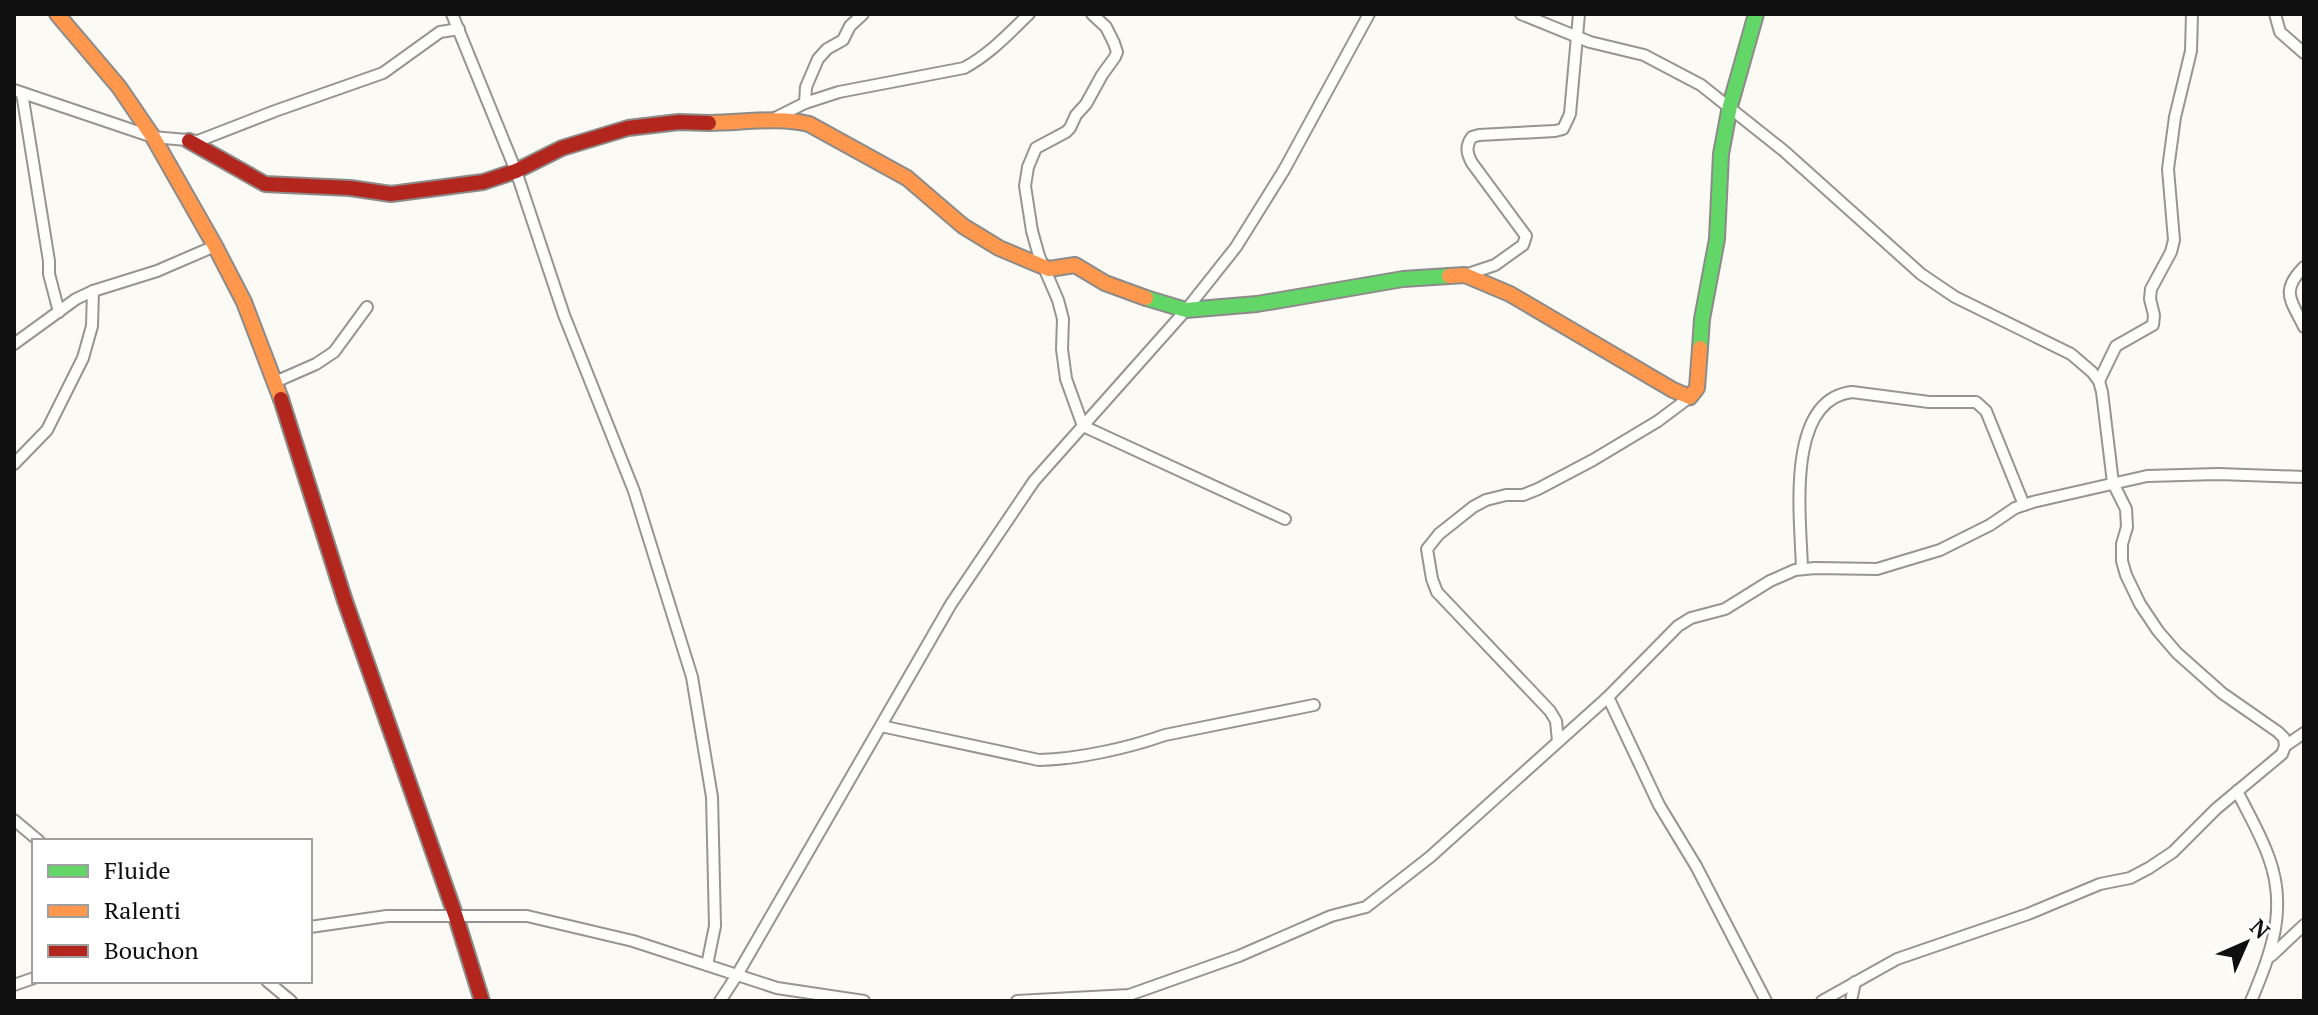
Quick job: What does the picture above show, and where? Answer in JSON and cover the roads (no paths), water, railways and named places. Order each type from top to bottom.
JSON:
[{"type":"street","points":[[57,14],[119,87],[153,137],[244,302],[275,382],[345,601],[456,917],[482,1001]]},
{"type":"street","points":[[452,14],[516,171],[564,315],[634,491],[692,677],[712,811],[715,926],[707,965]]},
{"type":"street","points":[[805,103],[806,87],[818,59],[827,49],[843,40],[850,26],[863,14]]},
{"type":"street","points":[[773,119],[805,103],[865,86],[964,68],[1000,43],[1029,14]]},
{"type":"street","points":[[1092,14],[1106,27],[1117,52],[1070,128],[1036,148],[1025,186],[1032,231],[1063,319],[1062,349],[1066,379],[1083,426],[1285,519]]},
{"type":"street","points":[[720,1001],[951,604],[1034,481],[1186,310],[1236,247],[1284,170],[1369,14]]},
{"type":"street","points":[[1521,14],[1590,42],[1644,55],[1701,85],[1795,160],[1921,274],[1955,297],[2071,354],[2099,381]]},
{"type":"street","points":[[189,141],[253,179],[273,185],[350,188],[391,194],[483,182],[516,171],[562,148],[628,128],[679,122],[797,121],[809,124],[896,171],[943,206],[972,233],[1043,267],[1075,265],[1105,283],[1186,310],[1257,304],[1403,279],[1465,275],[1495,265],[1523,245],[1526,236],[1472,163],[1468,155],[1469,141],[1479,135],[1563,129],[1570,114],[1579,14]]},
{"type":"street","points":[[1558,741],[1556,721],[1550,711],[1437,592],[1427,549],[1439,534],[1473,507],[1506,495],[1523,495],[1593,460],[1658,421],[1697,388],[1702,319],[1717,239],[1721,154],[1730,106],[1756,14]]},
{"type":"street","points":[[1822,1001],[1897,959],[2028,914],[2100,884],[2130,878],[2173,852],[2216,809],[2282,754],[2285,746],[2284,738],[2278,732],[2222,693],[2177,653],[2140,604],[2122,561],[2126,509],[2113,483],[2099,381],[2116,346],[2153,325],[2151,289],[2174,240],[2168,169],[2175,117],[2191,51],[2192,14]]},
{"type":"street","points":[[2275,14],[2280,32],[2304,53]]},
{"type":"street","points":[[59,312],[49,274],[18,91],[153,137],[189,141],[208,138],[383,73],[440,32],[459,29]]},
{"type":"street","points":[[14,344],[76,299],[157,271],[215,246]]},
{"type":"street","points":[[2304,267],[2294,277],[2290,292],[2291,306],[2304,327]]},
{"type":"street","points":[[1465,275],[1510,294],[1690,397]]},
{"type":"street","points":[[14,464],[47,430],[83,358],[92,326],[93,291]]},
{"type":"street","points":[[275,382],[316,364],[334,352],[367,307]]},
{"type":"street","points":[[1802,569],[1800,472],[1804,439],[1814,419],[1840,394],[1852,392],[1929,402],[1976,402],[1986,411],[2024,505]]},
{"type":"street","points":[[1017,1001],[1129,995],[1239,956],[1331,916],[1366,907],[1430,857],[1608,697],[1678,626],[1691,618],[1725,609],[1770,581],[1795,570],[1877,569],[1892,565],[1940,550],[1990,525],[2015,508],[2147,476],[2304,477]]},
{"type":"street","points":[[1608,697],[1659,805],[1696,866],[1766,1001]]},
{"type":"street","points":[[881,726],[1039,760],[1142,743],[1165,735],[1314,705]]},
{"type":"street","points":[[2285,746],[2304,733]]},
{"type":"street","points":[[2237,791],[2269,857],[2278,891],[2277,920],[2269,957],[2251,1001]]},
{"type":"street","points":[[14,820],[37,839]]},
{"type":"street","points":[[312,927],[387,916],[527,916],[633,941],[800,996],[864,1001]]},
{"type":"street","points":[[2269,957],[2304,925]]},
{"type":"street","points":[[1851,1001],[1855,982]]},
{"type":"street","points":[[269,983],[291,1001]]}]
